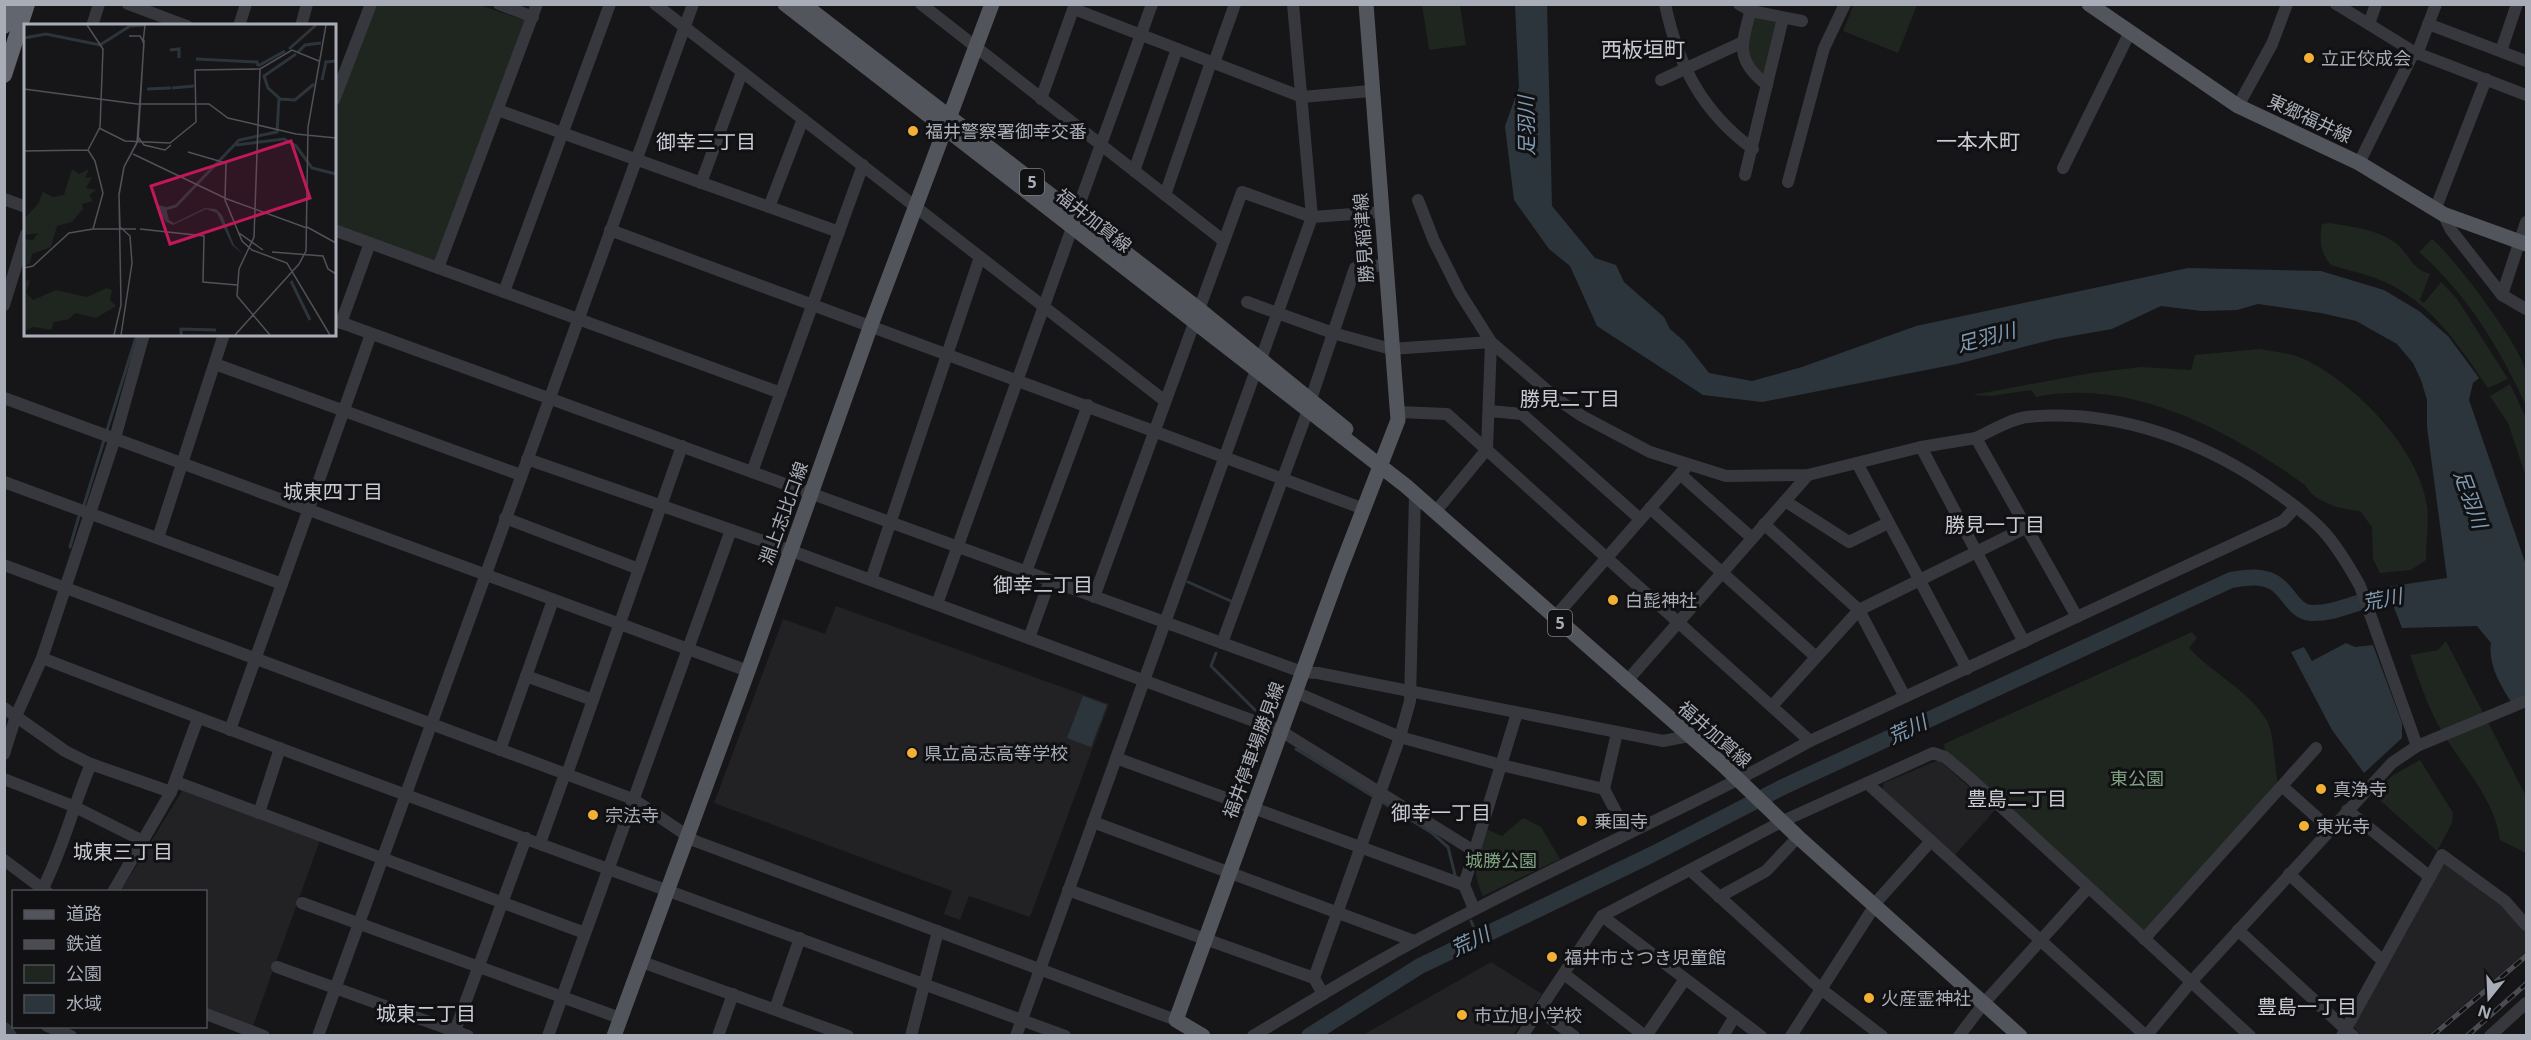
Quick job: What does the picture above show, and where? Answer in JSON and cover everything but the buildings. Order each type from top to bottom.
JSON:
[{"type":"highway","points":[[4,75],[16,10]]},
{"type":"main road","name":"福井加賀線","points":[[785,4],[948,124]]},
{"type":"main road","name":"福井加賀線","points":[[803,4],[948,124],[1309,404],[1415,494],[1742,783],[1781,822],[2020,1035]]},
{"type":"main road","name":"淵上志比口線","points":[[614,1035],[688,837],[871,325],[992,4]]},
{"type":"main road","name":"勝見稲津線","points":[[1366,4],[1370,91],[1398,412],[1398,420],[1381,466]]},
{"type":"main road","name":"東郷福井線","points":[[2090,4],[2238,106],[2359,162],[2439,212],[2523,243]]},
{"type":"main road","name":"福井停車場勝見線","points":[[1176,1020],[1302,672],[1381,466]]},
{"type":"main road","points":[[1176,1020],[1203,1035]]},
{"type":"street","points":[[93,24],[99,4]]},
{"type":"street","points":[[128,4],[181,24]]},
{"type":"street","points":[[240,24],[246,4]]},
{"type":"street","points":[[302,24],[307,4]]},
{"type":"street","points":[[338,80],[371,4]]},
{"type":"street","points":[[499,4],[533,17]]},
{"type":"street","points":[[438,268],[537,4]]},
{"type":"street","points":[[504,292],[610,4]]},
{"type":"street","points":[[655,4],[1165,401]]},
{"type":"street","points":[[318,1035],[693,4]]},
{"type":"street","points":[[921,4],[1224,241]]},
{"type":"street","points":[[937,604],[1152,4]]},
{"type":"street","points":[[1165,195],[1235,4]]},
{"type":"street","points":[[1016,1035],[1312,217],[1293,4]]},
{"type":"street","points":[[1665,4],[1671,31],[1700,98],[1713,115],[1752,148]]},
{"type":"street","points":[[1739,4],[1783,18],[1802,21]]},
{"type":"street","points":[[1788,182],[1824,48],[1845,4]]},
{"type":"street","points":[[2238,106],[2272,44],[2287,4]]},
{"type":"street","points":[[2337,4],[2416,53],[2526,95]]},
{"type":"street","points":[[2369,24],[2376,4]]},
{"type":"street","points":[[2359,162],[2416,53],[2436,4]]},
{"type":"street","points":[[2501,51],[2517,4]]},
{"type":"street","points":[[1041,99],[1075,7],[1302,97],[1370,91]]},
{"type":"street","points":[[1751,8],[1741,43],[1747,65],[1767,85]]},
{"type":"street","points":[[1745,175],[1783,18]]},
{"type":"street","points":[[2428,24],[2526,61]]},
{"type":"street","points":[[2063,168],[2130,32]]},
{"type":"street","points":[[1661,80],[1741,43]]},
{"type":"street","points":[[1134,171],[1177,49]]},
{"type":"street","points":[[701,183],[742,72]]},
{"type":"street","points":[[2486,80],[2439,212],[2502,295],[2526,309]]},
{"type":"street","points":[[498,110],[839,232]]},
{"type":"street","points":[[769,207],[803,119]]},
{"type":"street","points":[[752,472],[863,165]]},
{"type":"street","points":[[1094,597],[1242,192],[1312,217],[1381,212]]},
{"type":"street","points":[[4,199],[24,206]]},
{"type":"street","points":[[1418,200],[1434,241],[1460,293],[1491,342],[1557,399],[1582,416],[1684,470],[1752,538]]},
{"type":"street","points":[[2502,295],[2523,243],[2526,222]]},
{"type":"street","points":[[610,230],[948,353],[1364,509]]},
{"type":"street","points":[[336,231],[781,393]]},
{"type":"street","points":[[4,304],[24,240]]},
{"type":"street","points":[[370,243],[338,321],[371,334],[1302,672],[1663,741],[1689,736]]},
{"type":"street","points":[[871,580],[980,257]]},
{"type":"street","points":[[1222,643],[1309,404],[1355,268],[1384,265]]},
{"type":"street","points":[[1246,302],[1333,333],[1391,349],[1491,342]]},
{"type":"street","points":[[230,730],[371,334]]},
{"type":"street","points":[[4,754],[16,716],[42,658],[115,438],[143,336]]},
{"type":"street","points":[[158,538],[223,336]]},
{"type":"street","points":[[1442,505],[1487,449],[1491,342]]},
{"type":"street","points":[[215,364],[520,476]]},
{"type":"street","points":[[4,398],[748,671]]},
{"type":"street","points":[[1026,572],[1088,405]]},
{"type":"street","points":[[1490,411],[1522,414],[1640,519]]},
{"type":"street","points":[[1398,412],[1447,414],[1810,741]]},
{"type":"street","points":[[1684,470],[1726,476],[1808,475],[1921,447],[1976,438],[2024,417],[2082,418],[2143,427],[2217,454],[2249,472],[2325,532],[2361,586],[2417,746]]},
{"type":"street","points":[[1976,438],[2077,617]]},
{"type":"street","points":[[540,843],[682,446]]},
{"type":"street","points":[[1921,447],[2024,642]]},
{"type":"street","points":[[526,459],[789,550],[1281,731],[1378,797],[1474,851]]},
{"type":"street","points":[[1857,463],[1967,669]]},
{"type":"street","points":[[1554,618],[1684,470]]},
{"type":"street","points":[[1626,682],[1808,475]]},
{"type":"street","points":[[4,482],[282,584]]},
{"type":"street","points":[[1314,978],[1400,737],[1410,701],[1415,494]]},
{"type":"street","points":[[1785,501],[1850,542],[1888,522]]},
{"type":"street","points":[[1253,1035],[1414,940],[1474,909],[1627,833],[1742,783],[1810,741],[2283,521],[2296,507]]},
{"type":"street","points":[[1650,508],[1816,657]]},
{"type":"street","points":[[505,519],[639,569]]},
{"type":"street","points":[[1764,524],[1859,610],[1905,697]]},
{"type":"street","points":[[1772,706],[1859,610],[2027,526]]},
{"type":"street","points":[[548,1035],[731,530]]},
{"type":"street","points":[[4,565],[633,799],[688,837],[1176,1020]]},
{"type":"street","points":[[1029,638],[1050,580]]},
{"type":"street","points":[[500,750],[553,600]]},
{"type":"street","points":[[42,658],[230,730],[1065,1035]]},
{"type":"street","points":[[526,676],[593,700]]},
{"type":"street","points":[[1295,692],[1400,737],[1501,765],[1604,789]]},
{"type":"street","points":[[1867,783],[2146,1035],[2238,930],[2392,763],[2417,746],[2526,701]]},
{"type":"street","points":[[4,708],[65,751],[91,765],[259,813],[585,933]]},
{"type":"street","points":[[1474,909],[1464,885],[1516,713]]},
{"type":"street","points":[[113,890],[173,787],[198,718]]},
{"type":"street","points":[[1617,732],[1604,789],[1627,833]]},
{"type":"street","points":[[259,813],[280,748]]},
{"type":"street","points":[[2144,939],[2316,748]]},
{"type":"street","points":[[1522,1035],[1602,916],[1781,822],[1933,753],[1945,757],[2250,1035]]},
{"type":"street","points":[[1116,758],[1464,885]]},
{"type":"street","points":[[4,860],[45,890],[60,856],[73,806],[91,765]]},
{"type":"street","points":[[4,779],[73,806],[142,841]]},
{"type":"street","points":[[2283,787],[2330,829]]},
{"type":"street","points":[[2347,810],[2430,876]]},
{"type":"street","points":[[1093,822],[1414,940]]},
{"type":"street","points":[[1719,897],[1766,871],[1798,837]]},
{"type":"street","points":[[454,1033],[526,838]]},
{"type":"street","points":[[1791,1035],[1875,905],[1931,841]]},
{"type":"street","points":[[2238,930],[2347,1033],[2442,855],[2505,901],[2526,925]]},
{"type":"street","points":[[1690,870],[1821,990],[1882,1035]]},
{"type":"street","points":[[2289,874],[2384,961]]},
{"type":"street","points":[[1959,1035],[1984,1003],[2088,888]]},
{"type":"street","points":[[1068,890],[1314,978],[1323,994]]},
{"type":"street","points":[[302,903],[620,1018]]},
{"type":"street","points":[[1602,916],[1761,1035]]},
{"type":"street","points":[[911,1035],[938,931]]},
{"type":"street","points":[[775,1009],[800,938]]},
{"type":"street","points":[[642,962],[775,1009],[812,1029],[848,1035]]},
{"type":"street","points":[[277,967],[454,1033],[468,1035]]},
{"type":"street","points":[[1564,974],[1646,1035],[1685,979]]},
{"type":"street","points":[[718,1035],[733,994]]},
{"type":"street","points":[[2490,1035],[2526,1003]]},
{"type":"street","points":[[1539,1010],[1574,1035]]},
{"type":"street","points":[[207,1014],[264,1035]]},
{"type":"street","points":[[1723,1035],[1735,1016]]},
{"type":"street","points":[[52,1028],[71,1035]]},
{"type":"shaded area","name":"県立高志高等学校","points":[[836,606],[1109,704],[1030,917],[969,896],[960,920],[944,914],[952,891],[714,803],[783,619],[825,634]]},
{"type":"shaded area","points":[[1940,761],[1995,810],[1954,856],[1882,790],[1884,783]]},
{"type":"shaded area","points":[[182,791],[320,840],[253,1026],[207,1009],[207,890],[121,890]]},
{"type":"shaded area","points":[[2444,862],[2503,903],[2526,930],[2526,952],[2428,1035],[2360,1035],[2353,1025]]},
{"type":"shaded area","name":"市立旭小学校","points":[[1491,962],[1542,994],[1513,1035],[1361,1036]]},
{"type":"green space","points":[[1854,4],[1917,5],[1898,53],[1843,31]]},
{"type":"green space","points":[[375,5],[479,5],[527,21],[435,262],[336,225],[336,110]]},
{"type":"green space","points":[[1422,5],[1460,5],[1466,45],[1429,50]]},
{"type":"green space","points":[[1754,13],[1780,20],[1766,80],[1759,76],[1743,43]]},
{"type":"green space","points":[[2330,223],[2378,233],[2395,243],[2417,267],[2430,274],[2420,300],[2424,303],[2441,282],[2457,299],[2508,379],[2488,388],[2447,331],[2408,295],[2386,282],[2331,265],[2325,256],[2321,241],[2322,224]]},
{"type":"green space","points":[[2432,239],[2470,282],[2513,343],[2526,372],[2526,405],[2480,322],[2437,268],[2419,252]]},
{"type":"green space","points":[[2260,349],[2299,357],[2323,370],[2363,401],[2398,440],[2421,484],[2427,506],[2426,560],[2411,570],[2380,573],[2373,559],[2372,527],[2360,511],[2336,507],[2322,501],[2305,485],[2245,446],[2178,413],[2143,402],[2108,395],[2072,393],[2036,397],[2031,390],[1991,396],[1972,395],[2091,373],[2141,367],[2191,370],[2195,355]]},
{"type":"green space","points":[[2510,384],[2526,418],[2526,477],[2508,423],[2490,396]]},
{"type":"green space","name":"東公園","points":[[2192,632],[2197,638],[2189,648],[2251,700],[2267,721],[2273,743],[2278,785],[2147,930],[2141,929],[1945,752],[1944,744]]},
{"type":"green space","points":[[2446,641],[2526,796],[2526,853],[2500,840],[2497,825],[2484,796],[2431,710],[2410,655],[2438,650]]},
{"type":"green space","points":[[2420,760],[2453,813],[2452,823],[2437,851],[2373,794],[2393,775]]},
{"type":"green space","name":"城勝公園","points":[[1523,818],[1541,827],[1560,859],[1483,896],[1477,878],[1476,862],[1486,829],[1502,836]]},
{"type":"water","name":"足羽川","points":[[1515,5],[1547,5],[1552,206],[1595,258],[1616,265],[1624,282],[1664,317],[1670,329],[1684,341],[1709,373],[1752,381],[1802,367],[1916,326],[2188,268],[2321,271],[2384,290],[2419,311],[2448,336],[2479,378],[2473,383],[2469,400],[2526,565],[2526,697],[2512,703],[2499,682],[2493,666],[2491,643],[2477,626],[2402,628],[2386,587],[2447,578],[2427,427],[2427,400],[2413,363],[2397,344],[2356,321],[2321,313],[2258,304],[2237,310],[2202,311],[2161,306],[2112,329],[2055,339],[1957,364],[1762,402],[1703,395],[1597,326],[1570,266],[1549,249],[1514,200],[1505,126],[1519,87]]},
{"type":"water","points":[[2346,643],[2355,647],[2373,645],[2402,723],[2402,738],[2364,773],[2332,730],[2291,652],[2304,647],[2312,661]]},
{"type":"water","points":[[1083,696],[1107,705],[1091,747],[1067,738]]},
{"type":"waterway","points":[[107,430],[136,336]]},
{"type":"waterway","points":[[84,505],[104,440]]},
{"type":"waterway","points":[[70,547],[79,516]]},
{"type":"waterway","name":"荒川","points":[[1309,1036],[1420,966],[1653,854],[1785,786],[2231,580],[2252,578],[2268,580],[2278,585],[2300,609],[2311,613],[2327,612],[2375,598],[2412,592]]},
{"type":"waterway","points":[[1188,582],[1233,602]]},
{"type":"waterway","points":[[1216,653],[1211,666],[1255,710]]},
{"type":"waterway","points":[[1296,749],[1374,797]]},
{"type":"waterway","points":[[1382,802],[1432,833],[1448,847],[1455,875]]},
{"type":"waterway","points":[[1471,921],[1478,937]]},
{"type":"waterway","name":"荒川","points":[[4,1030],[9,1036]]},
{"type":"railway","points":[[2432,1036],[2526,956]]},
{"type":"railway","points":[[2467,1036],[2526,984]]},
{"type":"place","name":"立正佼成会","points":[[2309,58]]},
{"type":"place","name":"福井警察署御幸交番","points":[[913,131]]},
{"type":"place","name":"白髭神社","points":[[1613,600]]},
{"type":"place","name":"県立高志高等学校","points":[[912,753]]},
{"type":"place","name":"真浄寺","points":[[2321,789]]},
{"type":"place","name":"宗法寺","points":[[593,815]]},
{"type":"place","name":"乗国寺","points":[[1582,821]]},
{"type":"place","name":"東光寺","points":[[2304,826]]},
{"type":"place","name":"福井市さつき児童館","points":[[1552,957]]},
{"type":"place","name":"火産霊神社","points":[[1869,998]]},
{"type":"place","name":"市立旭小学校","points":[[1462,1015]]},
{"type":"district","name":"西板垣町","points":[[1643,49]]},
{"type":"district","name":"御幸三丁目","points":[[706,141]]},
{"type":"district","name":"一本木町","points":[[1978,141]]},
{"type":"district","name":"勝見二丁目","points":[[1570,398]]},
{"type":"district","name":"城東四丁目","points":[[333,491]]},
{"type":"district","name":"勝見一丁目","points":[[1995,524]]},
{"type":"district","name":"御幸二丁目","points":[[1043,584]]},
{"type":"district","name":"豊島二丁目","points":[[2017,798]]},
{"type":"district","name":"御幸一丁目","points":[[1441,812]]},
{"type":"district","name":"城東三丁目","points":[[123,851]]},
{"type":"district","name":"豊島一丁目","points":[[2307,1006]]},
{"type":"district","name":"城東二丁目","points":[[426,1013]]}]
